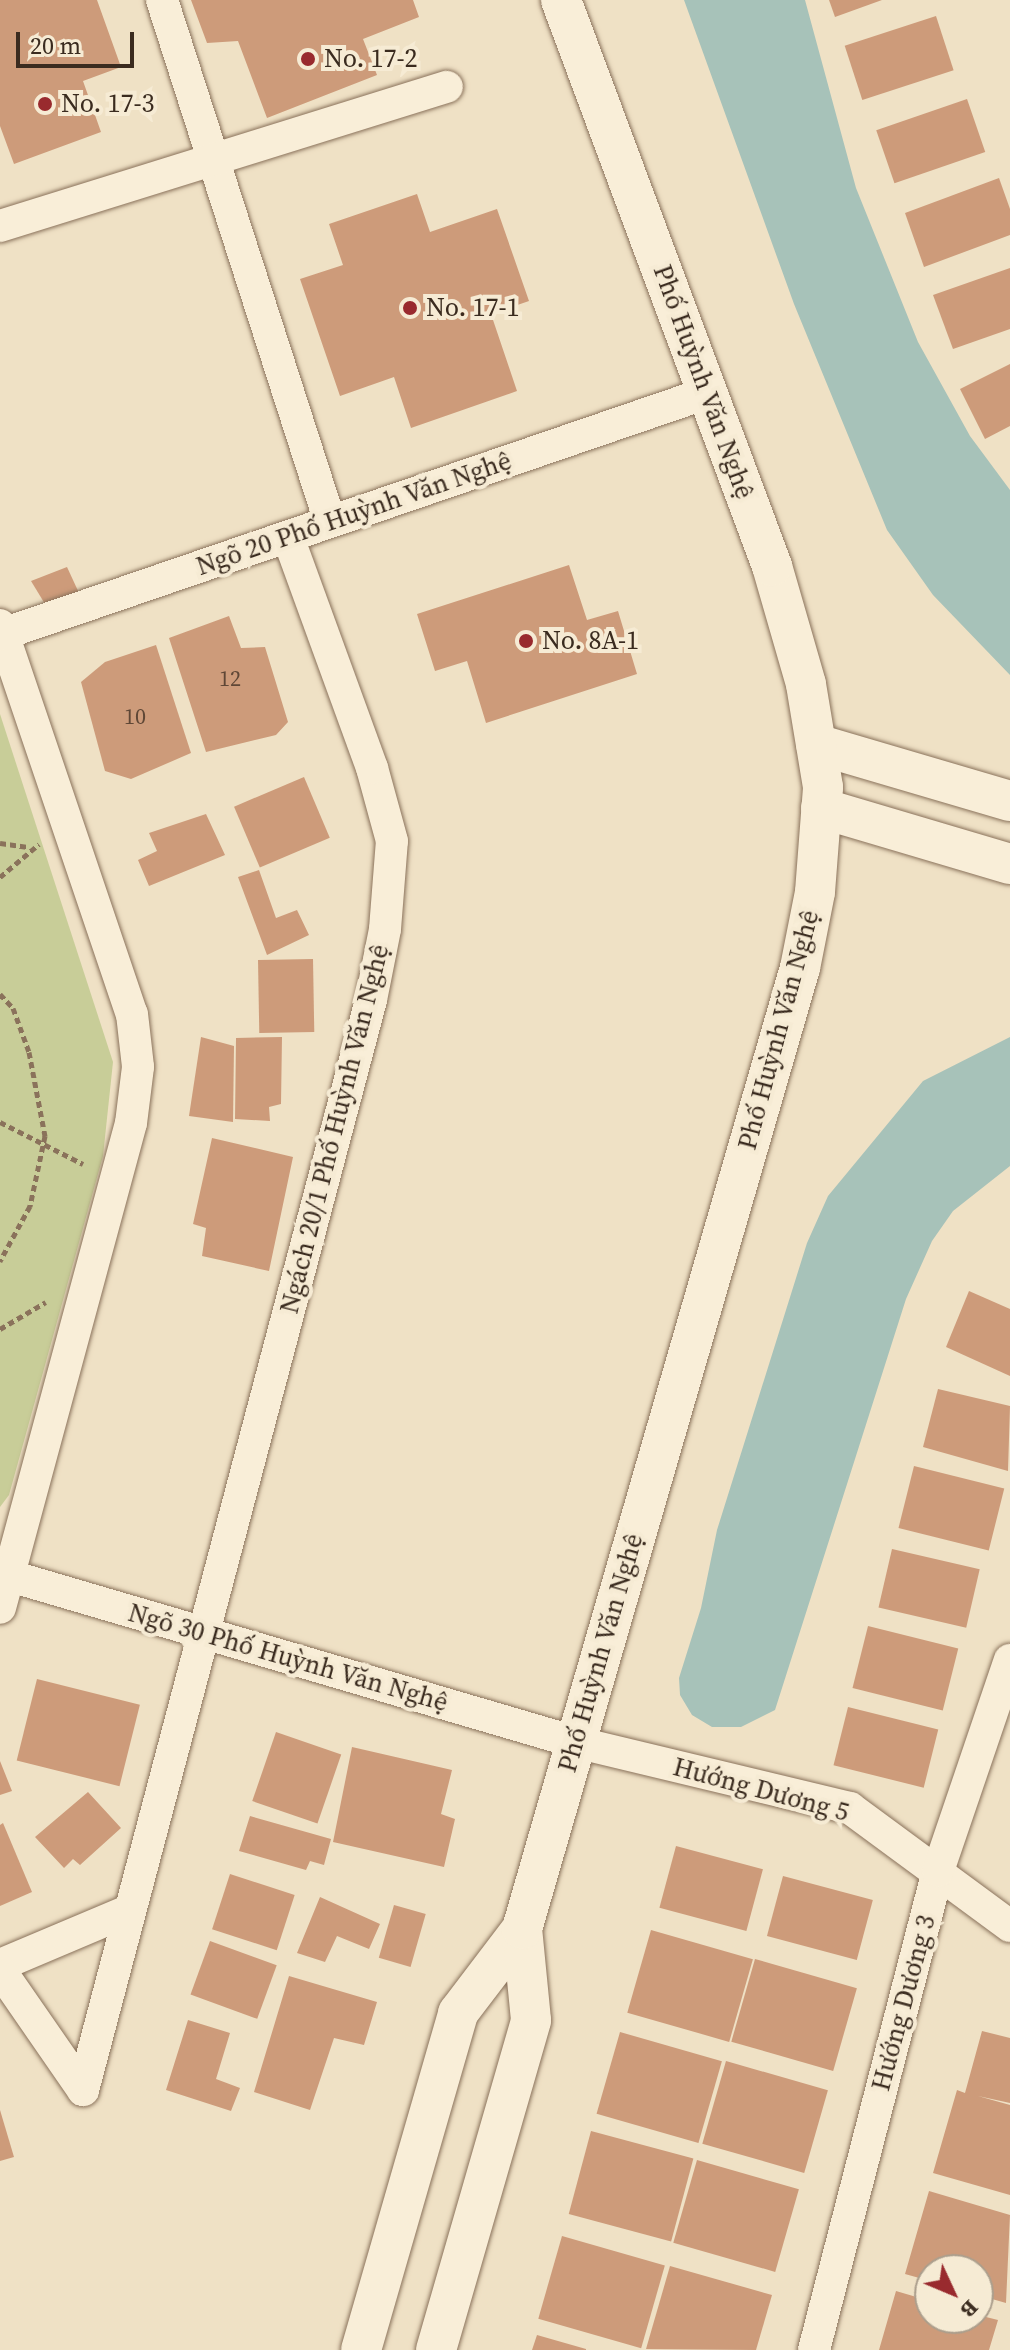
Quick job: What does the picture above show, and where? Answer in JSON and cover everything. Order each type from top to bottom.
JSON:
[{"type":"street","points":[[162,0],[330,522]]},
{"type":"street","name":"Phố Huỳnh Văn Nghệ","points":[[436,2350],[531,2020],[522,1929],[800,968],[815,892],[821,808],[816,744],[806,684],[772,566],[561,0]]},
{"type":"street","points":[[0,226],[447,87]]},
{"type":"street","name":"Ngõ 20 Phố Huỳnh Văn Nghệ","points":[[1,632],[707,393]]},
{"type":"street","name":"Ngách 20/1 Phố Huỳnh Văn Nghệ","points":[[0,1968],[83,2090],[206,1634],[371,1000],[385,929],[392,841],[372,768],[288,537]]},
{"type":"street","points":[[0,1608],[5,1574],[116,1180],[138,1067],[132,1014],[1,632]]},
{"type":"street","points":[[816,744],[1010,801]]},
{"type":"street","points":[[821,808],[1010,864]]},
{"type":"street","name":"Ngõ 30 Phố Huỳnh Văn Nghệ","points":[[5,1574],[575,1742]]},
{"type":"street","name":"Hướng Dương 3","points":[[814,2350],[938,1871],[1010,1660]]},
{"type":"street","name":"Hướng Dương 5","points":[[575,1742],[850,1808],[1010,1926]]},
{"type":"street","points":[[0,1968],[130,1910]]},
{"type":"street","name":"Phố Huỳnh Văn Nghệ","points":[[361,2350],[458,2013],[522,1929]]},
{"type":"path","points":[[0,877],[30,847],[70,832]]},
{"type":"path","points":[[0,843],[30,847]]},
{"type":"path","points":[[0,994],[13,1008],[33,1063],[42,1098],[44,1144],[30,1206],[0,1261]]},
{"type":"path","points":[[0,1122],[116,1180]]},
{"type":"green space","points":[[0,714],[113,1062],[103,1156],[9,1495],[0,1507]]},
{"type":"water","points":[[684,0],[805,0],[856,188],[918,342],[970,436],[1010,490],[1010,675],[933,595],[887,530],[794,304]]},
{"type":"water","points":[[1010,1037],[1010,1166],[953,1211],[932,1241],[906,1299],[775,1710],[741,1727],[712,1727],[692,1715],[680,1695],[679,1678],[701,1608],[717,1530],[807,1243],[828,1196],[923,1081]]},
{"type":"building","name":"No. 17-3","points":[[0,0],[97,0],[121,67],[83,81],[101,132],[14,164],[0,126]]},
{"type":"building","name":"No. 17-2","points":[[191,0],[413,0],[419,17],[363,39],[377,75],[267,118],[238,41],[207,43]]},
{"type":"building","points":[[829,0],[882,0],[835,17]]},
{"type":"building","points":[[936,16],[954,70],[862,100],[845,46]]},
{"type":"building","points":[[967,99],[985,152],[894,183],[876,130]]},
{"type":"building","points":[[999,178],[1010,209],[1010,235],[924,267],[905,213]]},
{"type":"building","name":"No. 17-1","points":[[417,194],[430,232],[497,209],[529,301],[491,314],[517,391],[411,428],[394,377],[340,396],[300,279],[343,265],[329,224]]},
{"type":"building","points":[[1010,268],[1010,329],[953,349],[933,295]]},
{"type":"building","points":[[1010,364],[1010,426],[985,439],[960,389]]},
{"type":"building","name":"No. 8A-1","points":[[569,565],[587,620],[618,611],[637,674],[486,723],[467,661],[435,671],[417,614]]},
{"type":"building","points":[[67,567],[79,593],[45,604],[31,581]]},
{"type":"building","points":[[229,616],[241,648],[265,647],[288,722],[276,735],[206,752],[169,638]]},
{"type":"building","points":[[156,645],[191,753],[131,779],[105,771],[81,682],[105,662]]},
{"type":"building","points":[[304,777],[330,838],[260,867],[234,807]]},
{"type":"building","points":[[206,814],[225,855],[149,886],[138,860],[157,851],[149,833]]},
{"type":"building","points":[[259,870],[276,918],[297,910],[309,935],[267,955],[238,877]]},
{"type":"building","points":[[313,959],[314,1032],[259,1033],[258,960]]},
{"type":"building","points":[[201,1037],[234,1046],[233,1122],[189,1116]]},
{"type":"building","points":[[282,1037],[281,1104],[269,1107],[270,1121],[235,1119],[236,1038]]},
{"type":"building","points":[[212,1138],[293,1157],[269,1271],[202,1256],[206,1228],[193,1224]]},
{"type":"building","points":[[969,1291],[1010,1309],[1010,1376],[946,1347]]},
{"type":"building","points":[[938,1389],[1010,1406],[1008,1471],[923,1447]]},
{"type":"building","points":[[914,1466],[1004,1488],[989,1551],[899,1528]]},
{"type":"building","points":[[892,1549],[980,1569],[966,1628],[879,1607]]},
{"type":"building","points":[[868,1626],[958,1648],[943,1711],[853,1688]]},
{"type":"building","points":[[37,1679],[140,1705],[120,1786],[17,1761]]},
{"type":"building","points":[[848,1707],[938,1729],[924,1788],[833,1765]]},
{"type":"building","points":[[276,1732],[341,1754],[317,1823],[252,1801]]},
{"type":"building","points":[[352,1747],[452,1770],[441,1814],[455,1819],[444,1867],[333,1842]]},
{"type":"building","points":[[0,1761],[12,1791],[0,1795]]},
{"type":"building","points":[[88,1792],[121,1828],[80,1865],[73,1859],[64,1868],[35,1837]]},
{"type":"building","points":[[250,1816],[331,1839],[324,1865],[310,1861],[306,1870],[239,1851]]},
{"type":"building","points":[[3,1823],[32,1892],[0,1906],[0,1825]]},
{"type":"building","points":[[676,1846],[763,1869],[746,1931],[659,1908]]},
{"type":"building","points":[[230,1874],[295,1895],[277,1950],[212,1929]]},
{"type":"building","points":[[783,1876],[873,1900],[857,1960],[767,1936]]},
{"type":"building","points":[[320,1897],[380,1924],[369,1949],[337,1936],[325,1962],[297,1953]]},
{"type":"building","points":[[394,1905],[426,1914],[411,1967],[379,1958]]},
{"type":"building","points":[[651,1930],[753,1959],[729,2042],[627,2013]]},
{"type":"building","points":[[210,1941],[277,1965],[257,2019],[191,1995]]},
{"type":"building","points":[[755,1959],[857,1988],[833,2071],[731,2042]]},
{"type":"building","points":[[289,1976],[377,2002],[364,2045],[334,2038],[310,2110],[254,2092]]},
{"type":"building","points":[[188,2020],[230,2033],[216,2079],[240,2088],[231,2111],[166,2090]]},
{"type":"building","points":[[982,2031],[1010,2038],[1010,2103],[978,2096],[1010,2105],[1010,2195],[933,2173],[957,2090],[965,2093]]},
{"type":"building","points":[[620,2032],[722,2061],[698,2143],[597,2114]]},
{"type":"building","points":[[726,2061],[828,2090],[804,2173],[702,2144]]},
{"type":"building","points":[[0,2110],[14,2157],[0,2161]]},
{"type":"building","points":[[591,2131],[693,2158],[671,2242],[569,2214]]},
{"type":"building","points":[[697,2160],[799,2189],[775,2272],[673,2243]]},
{"type":"building","points":[[929,2191],[1010,2215],[1006,2303],[994,2300],[994,2254],[914,2254],[914,2277],[905,2274]]},
{"type":"building","points":[[562,2236],[665,2265],[641,2348],[538,2319]]},
{"type":"building","points":[[670,2266],[772,2295],[756,2350],[646,2349]]},
{"type":"building","points":[[896,2291],[914,2296],[914,2334],[994,2334],[989,2350],[879,2350]]},
{"type":"building","points":[[537,2335],[586,2349],[586,2350],[532,2350]]},
{"type":"place","name":"No. 17-2","points":[[308,59]]},
{"type":"place","name":"No. 17-3","points":[[45,104]]},
{"type":"place","name":"No. 17-1","points":[[410,308]]},
{"type":"place","name":"No. 8A-1","points":[[526,641]]}]
